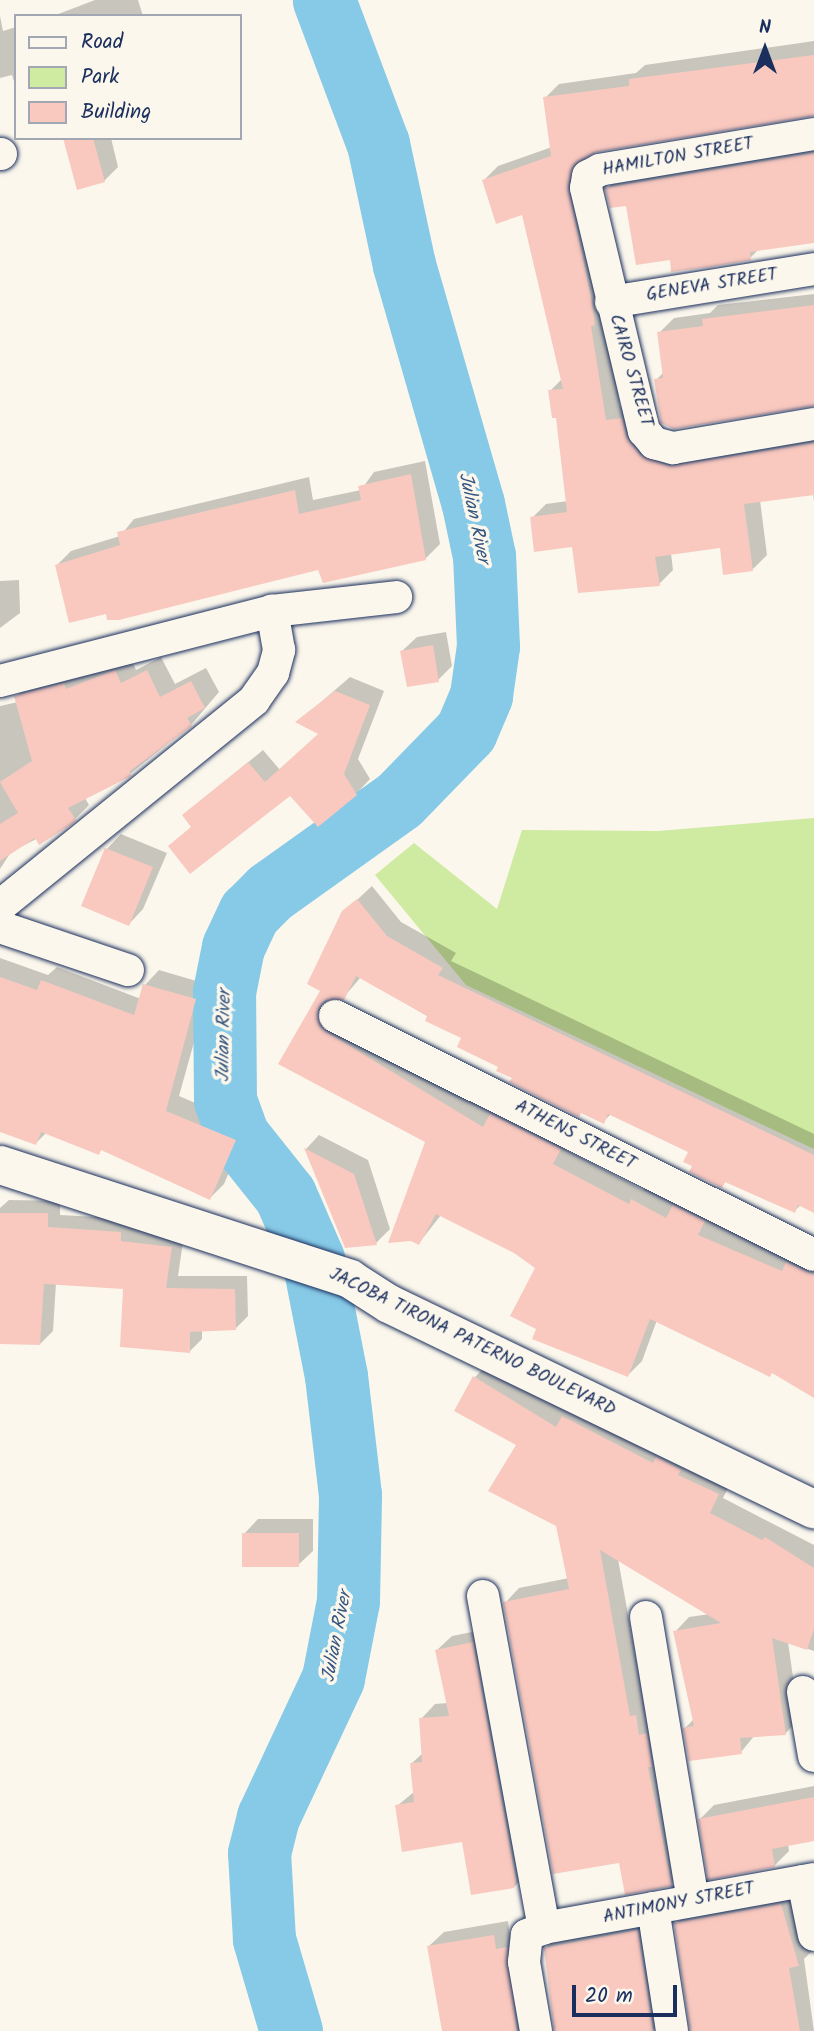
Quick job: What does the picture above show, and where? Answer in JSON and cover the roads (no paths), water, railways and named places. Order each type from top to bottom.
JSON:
[{"type":"street","name":"HAMILTON STREET","points":[[611,302],[586,188],[588,176],[814,134]]},
{"type":"street","name":"GENEVA STREET","points":[[611,302],[814,270]]},
{"type":"street","name":"CAIRO STREET","points":[[611,302],[644,431],[654,443],[673,448],[814,424]]},
{"type":"street","points":[[0,681],[272,611],[396,597]]},
{"type":"street","points":[[0,906],[254,701],[273,673],[279,650],[272,611]]},
{"type":"street","points":[[0,927],[128,971]]},
{"type":"street","name":"ATHENS STREET","points":[[335,1016],[814,1255]]},
{"type":"street","name":"JACOBA TIRONA PATERNO BOULEVARD","points":[[0,1165],[253,1245],[350,1279],[389,1304],[814,1509]]},
{"type":"street","points":[[483,1596],[544,1928],[527,1935],[524,1962],[536,2031]]},
{"type":"street","points":[[646,1617],[694,1900]]},
{"type":"street","points":[[803,1692],[814,1756]]},
{"type":"street","points":[[808,1880],[814,1936]]},
{"type":"street","name":"ANTIMONY STREET","points":[[544,1928],[808,1880]]},
{"type":"street","points":[[653,1908],[672,2031]]},
{"type":"waterway","name":"Julian River","points":[[291,2031],[264,1939],[259,1853],[268,1817],[333,1678],[348,1601],[350,1495],[336,1376],[313,1259],[285,1195],[238,1136],[225,1100],[224,992],[233,947],[249,913],[270,892],[399,800],[466,731],[481,695],[488,646],[484,556],[473,504],[404,265],[378,144],[324,0]]}]
